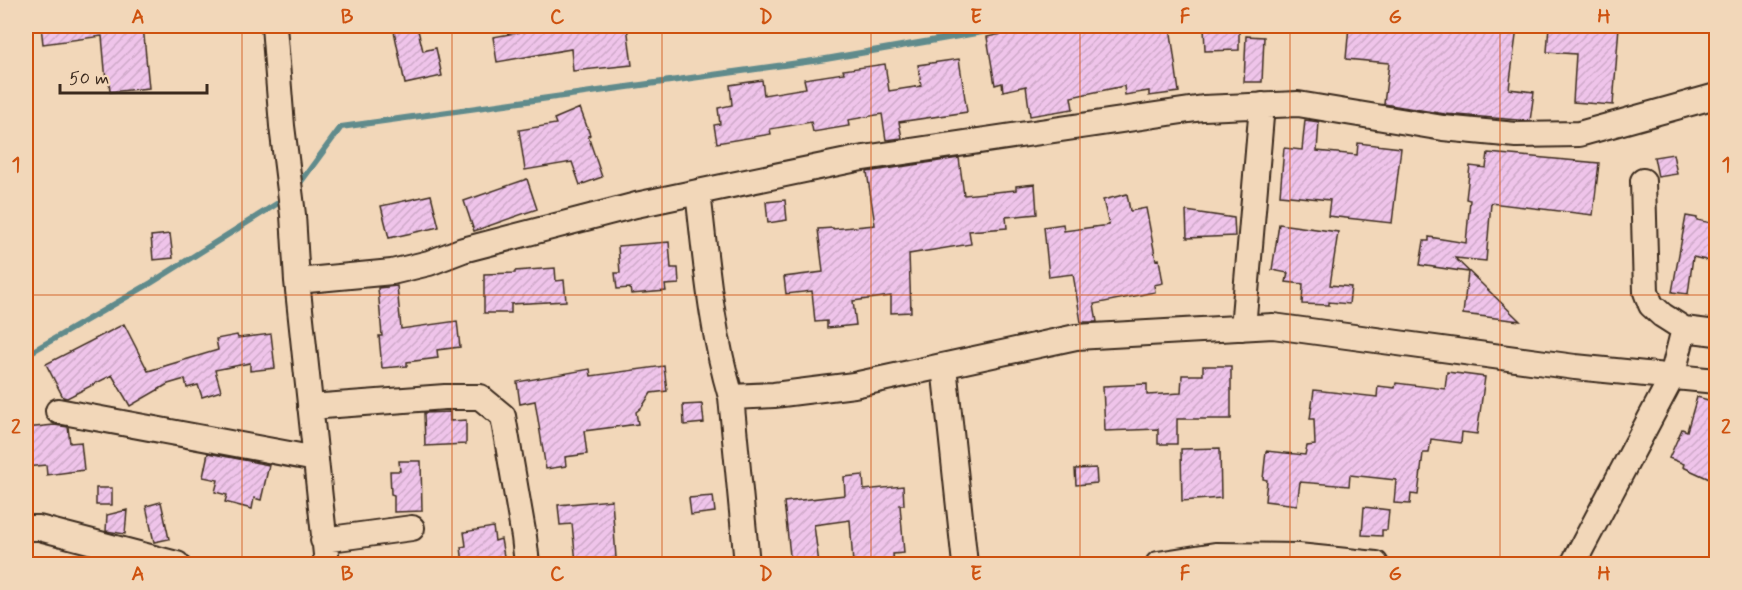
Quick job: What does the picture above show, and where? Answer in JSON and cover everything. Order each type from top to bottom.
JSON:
[{"type":"street","points":[[274,26],[293,215],[297,281],[327,564]]},
{"type":"street","points":[[297,281],[392,272],[429,263],[463,250],[636,205],[857,159],[1203,108],[1298,104],[1443,128],[1516,135],[1579,134],[1716,96]]},
{"type":"street","points":[[1243,328],[1262,105]]},
{"type":"street","points":[[1643,181],[1646,292],[1651,304],[1662,315],[1684,328],[1716,333]]},
{"type":"street","points":[[698,192],[711,309],[721,364],[730,397],[747,564]]},
{"type":"street","points":[[730,397],[774,395],[854,386],[1076,337],[1274,326],[1575,367],[1716,381]]},
{"type":"street","points":[[1573,564],[1672,377],[1684,328]]},
{"type":"street","points":[[944,366],[965,564]]},
{"type":"street","points":[[310,407],[445,397],[480,397],[503,416],[527,564]]},
{"type":"street","points":[[58,411],[316,459]]},
{"type":"street","points":[[26,528],[39,528],[177,564]]},
{"type":"street","points":[[323,540],[412,528]]},
{"type":"street","points":[[1158,564],[1215,555],[1298,556],[1376,564]]},
{"type":"building","points":[[41,26],[143,26],[149,88],[110,92],[109,80],[106,81],[102,36],[43,44]]},
{"type":"building","points":[[393,26],[417,26],[423,51],[436,48],[442,76],[405,84]]},
{"type":"building","points":[[556,26],[627,26],[632,65],[573,71],[571,49],[497,62],[493,37]]},
{"type":"building","points":[[1170,26],[1179,92],[1149,96],[1149,91],[1125,95],[1124,86],[1071,97],[1073,109],[1030,116],[1026,86],[1003,91],[1002,83],[995,85],[987,37],[1016,31],[1016,27]]},
{"type":"building","points":[[1204,26],[1239,26],[1239,50],[1205,51]]},
{"type":"building","points":[[1349,26],[1517,28],[1509,89],[1534,92],[1530,121],[1445,114],[1384,104],[1389,63],[1346,59]]},
{"type":"building","points":[[1549,26],[1619,26],[1613,105],[1573,102],[1576,54],[1547,52]]},
{"type":"building","points":[[1246,36],[1264,37],[1262,82],[1244,82]]},
{"type":"building","points":[[959,59],[967,112],[899,122],[902,138],[886,140],[882,114],[848,120],[849,126],[813,132],[811,122],[770,129],[771,134],[717,143],[714,125],[720,124],[718,108],[732,105],[730,85],[762,80],[764,95],[806,88],[804,79],[885,64],[889,91],[921,86],[918,65]]},
{"type":"building","points":[[580,108],[602,177],[580,185],[572,162],[525,170],[519,130],[556,124],[554,119]]},
{"type":"building","points":[[1305,120],[1319,122],[1317,151],[1357,155],[1358,143],[1401,148],[1392,223],[1328,216],[1330,200],[1280,195],[1284,148],[1302,150]]},
{"type":"building","points":[[1488,153],[1599,163],[1593,215],[1491,203],[1486,261],[1455,258],[1520,321],[1463,314],[1468,272],[1420,265],[1424,241],[1429,241],[1429,237],[1466,243],[1470,200],[1466,199],[1470,166],[1486,168]]},
{"type":"building","points":[[1673,154],[1677,174],[1658,177],[1654,157]]},
{"type":"building","points":[[959,158],[964,195],[1016,190],[1016,186],[1035,184],[1037,214],[1006,217],[1007,228],[969,231],[971,244],[909,254],[911,312],[891,313],[891,296],[853,301],[856,325],[827,328],[827,321],[815,322],[812,291],[786,294],[784,277],[823,272],[818,229],[875,225],[867,172]]},
{"type":"building","points":[[527,179],[537,209],[474,231],[464,201]]},
{"type":"building","points":[[1127,194],[1130,211],[1146,208],[1163,283],[1154,285],[1155,292],[1094,304],[1097,322],[1081,322],[1073,274],[1049,277],[1044,227],[1063,224],[1064,231],[1109,225],[1103,200]]},
{"type":"building","points":[[431,195],[439,227],[389,238],[381,206]]},
{"type":"building","points":[[785,200],[787,220],[768,223],[766,202]]},
{"type":"building","points":[[1186,211],[1234,218],[1235,236],[1187,238]]},
{"type":"building","points":[[1686,216],[1716,224],[1714,262],[1693,257],[1688,294],[1672,292]]},
{"type":"building","points":[[1279,224],[1338,232],[1330,285],[1351,287],[1349,304],[1329,302],[1329,305],[1302,304],[1303,284],[1286,282],[1288,273],[1272,270]]},
{"type":"building","points":[[170,234],[173,258],[153,260],[151,236]]},
{"type":"building","points":[[669,242],[671,268],[678,268],[679,284],[665,285],[666,291],[631,294],[630,288],[617,289],[615,273],[620,273],[618,246]]},
{"type":"building","points":[[555,268],[556,281],[564,280],[566,301],[511,304],[511,313],[484,313],[484,274]]},
{"type":"building","points":[[397,286],[401,329],[457,321],[460,347],[437,350],[438,358],[407,362],[407,366],[382,368],[378,288]]},
{"type":"building","points":[[124,324],[148,371],[218,350],[216,339],[237,335],[238,338],[271,334],[275,368],[250,371],[250,363],[215,370],[221,391],[202,397],[198,385],[187,388],[185,379],[168,384],[130,406],[112,375],[67,398],[63,397],[46,364]]},
{"type":"building","points":[[664,366],[667,391],[651,393],[636,412],[638,424],[584,431],[587,454],[565,457],[566,466],[546,469],[535,401],[520,404],[517,382],[590,369],[591,376]]},
{"type":"building","points":[[1203,366],[1231,366],[1231,419],[1177,419],[1177,444],[1158,444],[1158,429],[1105,431],[1103,386],[1147,384],[1147,395],[1181,393],[1182,375],[1203,375]]},
{"type":"building","points":[[1447,372],[1485,377],[1477,434],[1462,432],[1461,443],[1431,439],[1429,453],[1423,453],[1418,495],[1411,494],[1410,504],[1394,503],[1396,480],[1350,475],[1349,486],[1300,482],[1297,505],[1265,501],[1267,480],[1263,479],[1266,451],[1305,455],[1307,446],[1315,445],[1314,419],[1310,419],[1314,390],[1377,397],[1378,386],[1395,388],[1396,383],[1445,389]]},
{"type":"building","points":[[1697,397],[1716,402],[1716,482],[1669,458],[1682,429],[1687,431]]},
{"type":"building","points":[[702,404],[704,423],[684,425],[683,405]]},
{"type":"building","points":[[450,412],[450,421],[466,420],[466,444],[425,446],[424,413]]},
{"type":"building","points":[[54,425],[68,427],[70,443],[81,442],[84,470],[47,475],[46,465],[26,467],[26,428]]},
{"type":"building","points":[[1220,448],[1221,498],[1182,501],[1181,449]]},
{"type":"building","points":[[208,453],[269,465],[261,500],[254,498],[252,509],[225,502],[227,495],[215,492],[218,480],[203,477]]},
{"type":"building","points":[[399,461],[421,461],[422,511],[394,512],[390,471],[400,471]]},
{"type":"building","points":[[1096,468],[1097,483],[1076,485],[1075,469]]},
{"type":"building","points":[[863,475],[864,490],[903,486],[904,505],[900,505],[904,553],[893,554],[894,564],[853,564],[850,520],[814,525],[819,564],[791,564],[784,502],[845,495],[844,477]]},
{"type":"building","points":[[96,488],[112,488],[112,505],[96,505]]},
{"type":"building","points":[[713,496],[715,512],[691,515],[689,498]]},
{"type":"building","points":[[612,500],[616,558],[576,562],[572,524],[560,525],[558,505]]},
{"type":"building","points":[[161,502],[169,539],[154,542],[146,506]]},
{"type":"building","points":[[1364,507],[1389,510],[1387,530],[1382,530],[1382,536],[1362,535]]},
{"type":"building","points":[[127,510],[125,534],[106,531],[107,515]]},
{"type":"building","points":[[493,527],[495,541],[501,539],[505,562],[463,564],[461,547],[466,546],[464,532]]},
{"type":"waterway","points":[[297,187],[341,127],[820,60],[1017,26]]},
{"type":"waterway","points":[[26,355],[151,283],[286,198]]}]
